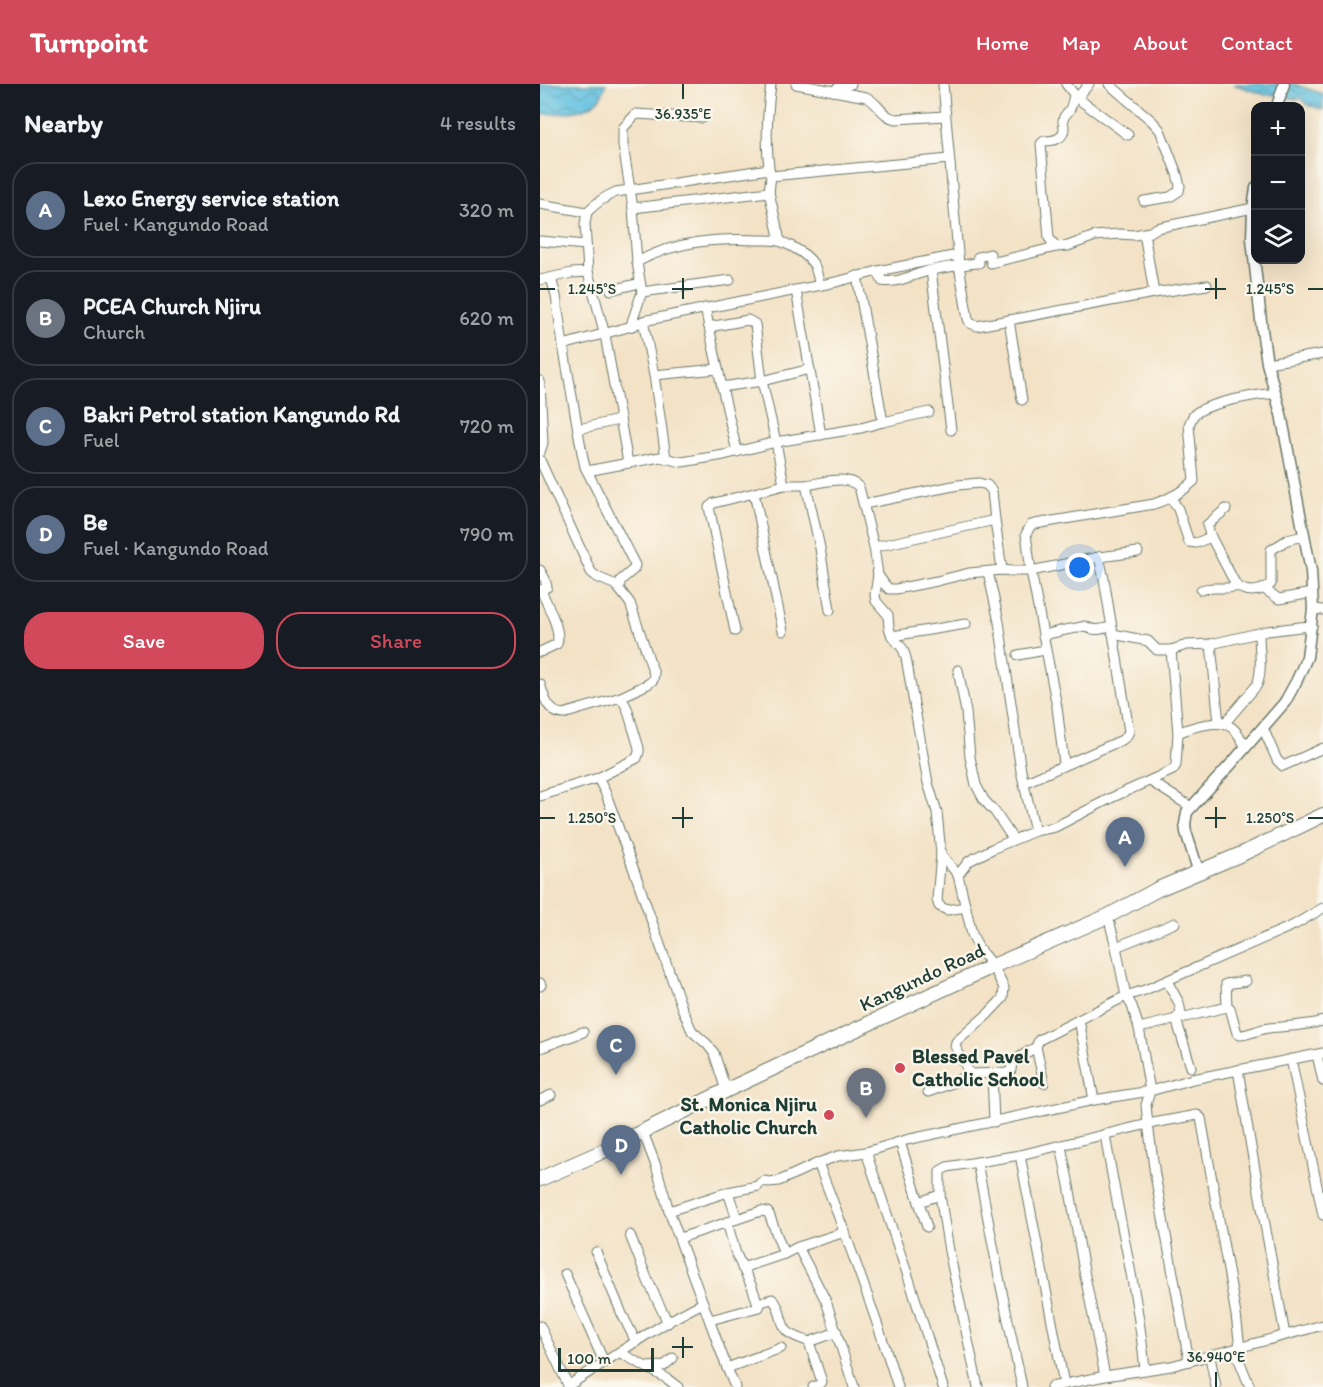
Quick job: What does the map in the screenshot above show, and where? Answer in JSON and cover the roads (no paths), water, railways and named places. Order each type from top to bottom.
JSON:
[{"type":"highway","name":"Kangundo Road","points":[[540,1179],[993,966],[1107,916],[1158,890],[1323,815]]},
{"type":"main road","points":[[1279,102],[1284,84]]},
{"type":"main road","points":[[1199,873],[1186,832],[1186,816],[1191,807],[1285,702],[1307,657],[1312,626],[1318,610],[1312,592],[1311,571],[1276,394],[1267,363],[1252,240],[1253,210]]},
{"type":"street","points":[[771,84],[767,133],[769,192],[780,241]]},
{"type":"street","points":[[796,84],[872,99],[890,118],[945,116]]},
{"type":"street","points":[[833,91],[851,84]]},
{"type":"street","points":[[943,84],[958,260],[970,323],[977,326],[1207,285]]},
{"type":"street","points":[[1066,84],[1076,97],[1128,135]]},
{"type":"street","points":[[1056,247],[1049,238],[1041,144],[1062,135],[1064,116],[1076,97],[1089,84]]},
{"type":"street","points":[[1109,84],[1160,130],[1177,174],[1179,191],[1170,197],[1144,201]]},
{"type":"street","points":[[632,326],[641,288],[633,208],[623,146],[623,128],[636,114],[703,118]]},
{"type":"street","points":[[628,463],[605,335],[588,272],[585,224],[587,212],[594,204],[605,196],[630,189],[770,173],[949,159]]},
{"type":"street","points":[[633,208],[769,192]]},
{"type":"street","points":[[540,204],[587,212]]},
{"type":"street","points":[[563,345],[605,335],[643,321],[878,271],[958,260],[979,263],[978,257],[990,254],[991,263],[1068,246],[1095,236],[1134,235],[1251,208]]},
{"type":"street","points":[[1144,233],[1154,293]]},
{"type":"street","points":[[637,262],[650,255],[687,243],[735,239],[780,241],[809,259],[815,266],[820,285]]},
{"type":"street","points":[[540,241],[586,245]]},
{"type":"street","points":[[878,271],[882,281],[890,282],[958,260]]},
{"type":"street","points":[[931,270],[951,430]]},
{"type":"street","points":[[540,280],[588,272]]},
{"type":"street","points":[[858,276],[883,422]]},
{"type":"street","points":[[551,278],[587,471],[635,565],[634,569],[621,580],[619,587]]},
{"type":"street","points":[[612,290],[730,280]]},
{"type":"street","points":[[796,290],[821,435]]},
{"type":"street","points":[[705,308],[736,452]]},
{"type":"street","points":[[1009,320],[1022,400]]},
{"type":"street","points":[[643,321],[654,375],[666,458]]},
{"type":"street","points":[[709,327],[748,321],[754,324],[762,381],[777,442],[784,485]]},
{"type":"street","points":[[1267,363],[1323,354]]},
{"type":"street","points":[[654,375],[718,369]]},
{"type":"street","points":[[722,387],[762,381],[810,369]]},
{"type":"street","points":[[540,382],[543,443],[540,452]]},
{"type":"street","points":[[1064,764],[1057,707],[1031,571],[1026,534],[1031,525],[1154,504],[1171,498],[1194,481],[1189,431],[1191,418],[1197,413],[1220,404],[1276,394]]},
{"type":"street","points":[[587,471],[660,457],[682,462],[777,442],[861,428],[929,412]]},
{"type":"street","points":[[578,429],[619,420]]},
{"type":"street","points":[[540,460],[591,572],[597,578],[619,587],[632,607],[654,674],[648,684],[621,697],[563,714],[556,714],[551,708],[540,684]]},
{"type":"street","points":[[735,631],[709,507],[714,503],[784,485],[806,485],[842,480],[856,484],[864,504],[879,575],[889,588],[896,589],[969,573],[1002,570],[1031,571],[1138,552]]},
{"type":"street","points":[[864,504],[958,485],[979,483],[987,485],[992,491],[1002,570]]},
{"type":"street","points":[[806,485],[820,548],[830,610]]},
{"type":"street","points":[[754,493],[783,631]]},
{"type":"street","points":[[1171,498],[1178,509],[1189,542],[1196,543],[1211,537]]},
{"type":"street","points":[[1226,508],[1207,525],[1211,537],[1238,586],[1246,590],[1264,589],[1271,584],[1271,550],[1287,540],[1304,536]]},
{"type":"street","points":[[874,547],[995,520]]},
{"type":"street","points":[[1024,783],[1122,740],[1129,731],[1099,558]]},
{"type":"street","points":[[540,570],[547,587],[541,590],[559,638],[557,644],[540,652]]},
{"type":"street","points":[[988,572],[999,622],[1024,783],[1035,831]]},
{"type":"street","points":[[879,575],[876,601],[888,615],[892,636],[903,649],[906,658],[928,783],[937,812],[941,854],[937,900],[939,906],[947,910],[966,907]]},
{"type":"street","points":[[1201,590],[1208,587],[1230,589],[1238,586]]},
{"type":"street","points":[[1264,589],[1279,599],[1312,592]]},
{"type":"street","points":[[892,636],[966,624]]},
{"type":"street","points":[[1043,636],[1056,631],[1075,630],[1085,626],[1090,630],[1112,631],[1148,641],[1157,650],[1171,650],[1186,645],[1211,644],[1282,629],[1312,626]]},
{"type":"street","points":[[1222,724],[1257,685],[1260,673],[1259,634]]},
{"type":"street","points":[[1211,644],[1222,724]]},
{"type":"street","points":[[1018,655],[1046,650]]},
{"type":"street","points":[[958,875],[975,857],[1012,839],[1055,827],[1175,768],[1178,733],[1171,650]]},
{"type":"street","points":[[958,670],[976,785],[1012,839]]},
{"type":"street","points":[[540,796],[598,778],[637,758],[639,748],[627,708],[621,697]]},
{"type":"street","points":[[1178,733],[1187,729],[1222,724],[1232,727],[1246,747]]},
{"type":"street","points":[[1263,728],[1277,760],[1283,766],[1323,748]]},
{"type":"street","points":[[598,778],[636,873],[682,1008],[692,1031],[714,1053],[728,1090]]},
{"type":"street","points":[[1150,781],[1191,807]]},
{"type":"street","points":[[941,854],[958,875],[972,934],[1004,988],[1003,998],[956,1042],[955,1046],[969,1074]]},
{"type":"street","points":[[927,1092],[969,1074],[1007,1072],[1011,1070],[1012,1062],[1036,1047],[1039,1040],[1126,996],[1167,981],[1294,925],[1323,908]]},
{"type":"street","points":[[1107,916],[1126,996],[1132,1006],[1138,1028],[1150,1091],[1146,1105],[1155,1174],[1189,1360]]},
{"type":"street","points":[[1116,947],[1174,923]]},
{"type":"street","points":[[1224,974],[1227,1007],[1230,1008],[1237,1033],[1240,1035],[1251,1034],[1266,1028],[1323,1021]]},
{"type":"street","points":[[1167,981],[1180,1006],[1181,1012],[1176,1018]]},
{"type":"street","points":[[1226,984],[1246,981]]},
{"type":"street","points":[[1138,1028],[1227,1007]]},
{"type":"street","points":[[1176,1018],[1191,1066]]},
{"type":"street","points":[[1079,1020],[1094,1100]]},
{"type":"street","points":[[540,1048],[583,1032]]},
{"type":"street","points":[[1036,1047],[1044,1083]]},
{"type":"street","points":[[669,1211],[728,1192],[758,1186],[765,1181],[779,1180],[838,1156],[866,1152],[900,1142],[1094,1100],[1150,1091],[1193,1079],[1291,1059],[1320,1054],[1323,1081]]},
{"type":"street","points":[[1291,1059],[1323,1215]]},
{"type":"street","points":[[1238,1070],[1285,1335]]},
{"type":"street","points":[[992,1074],[994,1122]]},
{"type":"street","points":[[540,1100],[551,1095]]},
{"type":"street","points":[[978,1387],[949,1251],[940,1195],[939,1173],[942,1169],[1020,1155],[1148,1124],[1197,1115],[1201,1118],[1236,1315],[1238,1349],[1250,1387]]},
{"type":"street","points":[[643,1132],[669,1211],[735,1387]]},
{"type":"street","points":[[1105,1134],[1142,1336],[1145,1370]]},
{"type":"street","points":[[900,1142],[927,1227]]},
{"type":"street","points":[[1061,1146],[1105,1376]]},
{"type":"street","points":[[866,1152],[943,1387]]},
{"type":"street","points":[[1020,1155],[1071,1384]]},
{"type":"street","points":[[977,1162],[1000,1287],[1022,1387]]},
{"type":"street","points":[[818,1163],[845,1232],[898,1387]]},
{"type":"street","points":[[728,1192],[737,1219]]},
{"type":"street","points":[[919,1202],[940,1195]]},
{"type":"street","points":[[680,1238],[761,1211],[767,1212],[783,1254]]},
{"type":"street","points":[[727,1222],[736,1254],[759,1307]]},
{"type":"street","points":[[742,1268],[845,1232]]},
{"type":"street","points":[[630,1234],[648,1281],[668,1323]]},
{"type":"street","points":[[798,1247],[826,1301],[854,1387]]},
{"type":"street","points":[[596,1252],[636,1342]]},
{"type":"street","points":[[566,1274],[604,1362]]},
{"type":"street","points":[[710,1320],[759,1307],[761,1302],[772,1299],[789,1333],[809,1342],[837,1332]]},
{"type":"street","points":[[540,1326],[569,1387],[678,1315],[703,1303]]},
{"type":"street","points":[[1051,1387],[1171,1366],[1323,1325]]},
{"type":"street","points":[[809,1342],[822,1382],[813,1387]]},
{"type":"street","points":[[727,1368],[781,1348]]},
{"type":"street","points":[[619,1352],[678,1387]]},
{"type":"street","points":[[1210,1357],[1216,1387]]},
{"type":"street","points":[[646,1367],[664,1366],[673,1358]]},
{"type":"water","points":[[540,84],[606,84],[599,99],[586,108],[570,112],[540,114]]},
{"type":"water","points":[[1233,84],[1294,84],[1323,94],[1323,110],[1308,105],[1301,99],[1265,95]]},
{"type":"place","name":"Lexo Energy service station","points":[[1125,867]]},
{"type":"place","name":"Blessed Pavel Catholic School","points":[[900,1068]]},
{"type":"place","name":"Bakri Petrol station Kangundo Rd","points":[[616,1075]]},
{"type":"place","name":"St. Monica Njiru Catholic Church","points":[[829,1115]]},
{"type":"place","name":"PCEA Church Njiru","points":[[866,1118]]},
{"type":"place","name":"Be","points":[[621,1175]]}]
